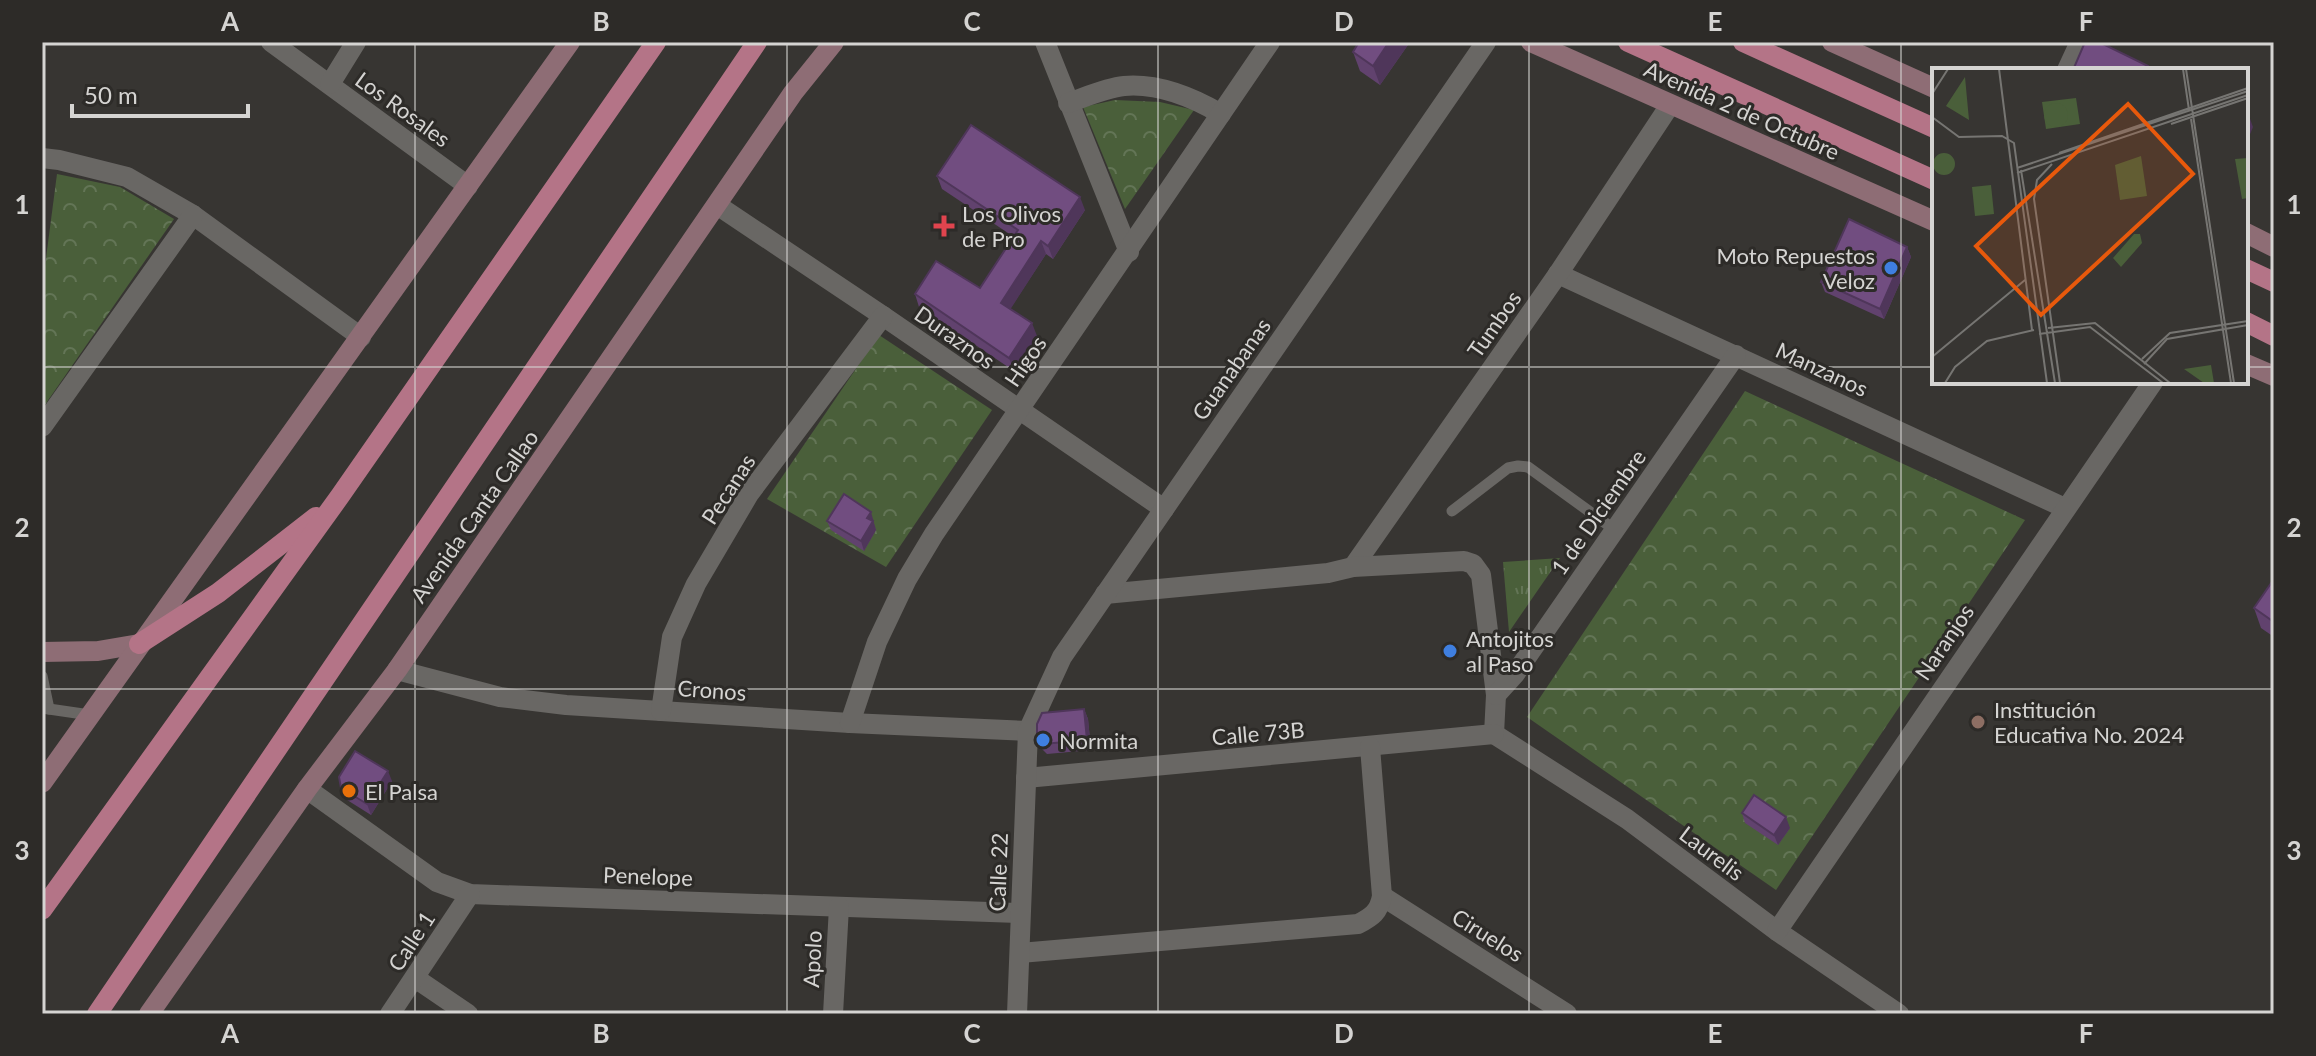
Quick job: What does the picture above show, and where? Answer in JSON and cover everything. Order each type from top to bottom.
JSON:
[{"type":"main road","points":[[42,910],[340,496],[656,42]]},
{"type":"main road","name":"Avenida Canta Callao","points":[[97,1014],[757,42]]},
{"type":"main road","name":"Avenida 2 de Octubre","points":[[1628,42],[1932,179]]},
{"type":"main road","points":[[1743,42],[1932,127]]},
{"type":"main road","points":[[2248,270],[2274,282]]},
{"type":"main road","points":[[2248,323],[2274,336]]},
{"type":"main road","points":[[139,644],[228,586],[340,496]]},
{"type":"street","name":"Los Rosales","points":[[271,42],[468,186]]},
{"type":"street","points":[[330,84],[356,42]]},
{"type":"street","points":[[42,783],[570,42]]},
{"type":"street","name":"Avenida Canta Callao","points":[[149,1014],[307,789],[397,670],[793,93],[834,42]]},
{"type":"street","points":[[1045,42],[1129,252]]},
{"type":"street","name":"Higos","points":[[850,723],[877,642],[907,579],[934,534],[1270,42]]},
{"type":"street","name":"Guanabanas","points":[[1028,731],[1062,657],[1486,42]]},
{"type":"street","name":"Avenida 2 de Octubre","points":[[1531,42],[1932,220]]},
{"type":"street","points":[[1832,42],[1932,87]]},
{"type":"street","points":[[2068,68],[2080,42]]},
{"type":"street","points":[[1068,103],[1122,86],[1152,87],[1197,100],[1221,114]]},
{"type":"street","name":"Tumbos","points":[[1353,567],[1558,274],[1670,105]]},
{"type":"street","points":[[42,158],[127,177],[193,215],[361,337]]},
{"type":"street","name":"Duraznos","points":[[717,205],[1164,509]]},
{"type":"street","points":[[42,427],[193,215]]},
{"type":"street","points":[[2248,234],[2274,247]]},
{"type":"street","name":"Manzanos","points":[[1558,274],[2065,508]]},
{"type":"street","name":"Pecanas","points":[[661,711],[672,637],[696,584],[749,494],[883,316]]},
{"type":"street","name":"1 de Diciembre","points":[[1496,695],[1515,674],[1736,355]]},
{"type":"street","points":[[2248,365],[2274,376]]},
{"type":"street","name":"Naranjos","points":[[1777,931],[2152,384]]},
{"type":"street","points":[[1105,594],[1328,573],[1353,567],[1464,561],[1473,564],[1481,575],[1496,695],[1494,734]]},
{"type":"street","points":[[42,652],[98,651],[139,644]]},
{"type":"street","name":"Cronos","points":[[397,670],[500,697],[566,705],[1028,731]]},
{"type":"street","name":"Calle 22","points":[[1017,1014],[1028,731]]},
{"type":"street","name":"Laurelis","points":[[1494,734],[1627,819],[1777,931],[1899,1014]]},
{"type":"street","name":"Calle 73B","points":[[1026,778],[1494,734]]},
{"type":"street","points":[[1020,953],[1358,924],[1374,916],[1382,896],[1370,747]]},
{"type":"street","name":"Penelope","points":[[307,789],[437,882],[470,894],[1020,913]]},
{"type":"street","name":"Calle 1","points":[[390,1014],[470,894]]},
{"type":"street","name":"Ciruelos","points":[[1382,896],[1567,1014]]},
{"type":"street","name":"Apolo","points":[[833,1014],[839,907]]},
{"type":"street","points":[[415,978],[468,1014]]},
{"type":"lane","points":[[1452,511],[1508,468],[1528,467],[1615,530]]},
{"type":"lane","points":[[42,676],[46,708],[90,715]]},
{"type":"green space","points":[[1115,100],[1160,102],[1194,110],[1125,209],[1083,107]]},
{"type":"green space","points":[[57,174],[120,187],[174,219],[42,409],[42,289]]},
{"type":"green space","points":[[879,335],[992,410],[886,567],[767,499]]},
{"type":"green space","points":[[1745,391],[2025,520],[1776,890],[1527,717]]},
{"type":"green space","points":[[1560,558],[1509,632],[1503,562]]},
{"type":"building","points":[[1359,42],[1389,42],[1373,66],[1353,52]]},
{"type":"building","points":[[2085,42],[2099,42],[2148,66],[2147,68],[2074,68]]},
{"type":"building","points":[[971,125],[1080,197],[1048,246],[1041,241],[1001,303],[1032,323],[1009,358],[915,294],[936,261],[980,288],[1018,230],[937,176]]},
{"type":"building","points":[[1849,219],[1907,247],[1880,309],[1821,282]]},
{"type":"building","points":[[844,494],[871,512],[867,518],[873,521],[861,541],[827,521]]},
{"type":"building","points":[[2274,579],[2274,622],[2254,608]]},
{"type":"building","points":[[1084,709],[1087,740],[1043,744],[1037,736],[1037,724],[1042,713]]},
{"type":"building","points":[[355,751],[388,771],[367,804],[341,788],[339,777]]},
{"type":"building","points":[[1754,795],[1786,817],[1774,835],[1742,813]]},
{"type":"place","name":"Los Olivos de Pro","points":[[944,226]]},
{"type":"place","name":"Moto Repuestos Veloz","points":[[1891,268]]},
{"type":"place","name":"Antojitos al Paso","points":[[1450,651]]},
{"type":"place","name":"Institución Educativa No. 2024","points":[[1978,722]]},
{"type":"place","name":"Normita","points":[[1043,740]]},
{"type":"place","name":"El Palsa","points":[[349,791]]}]
